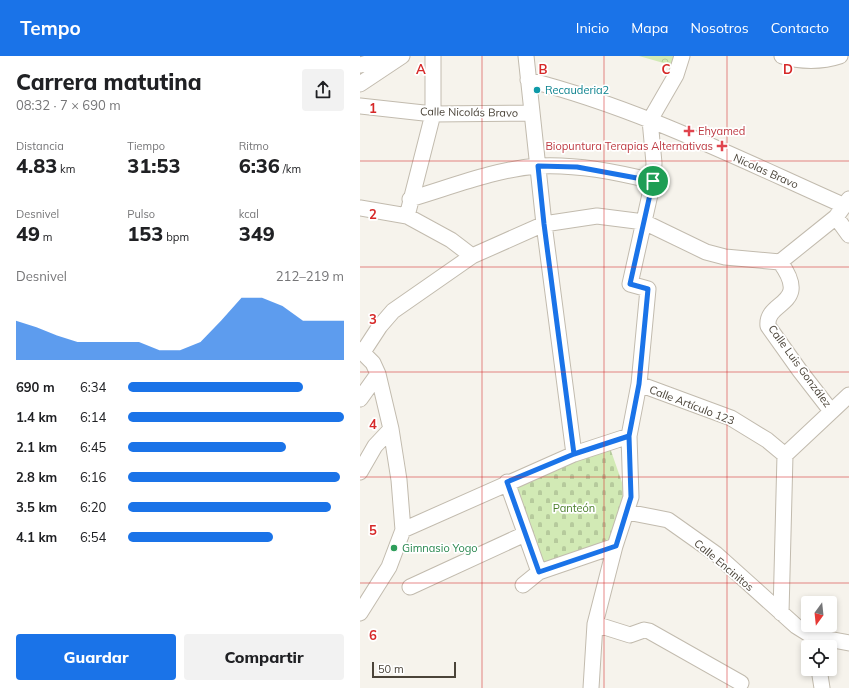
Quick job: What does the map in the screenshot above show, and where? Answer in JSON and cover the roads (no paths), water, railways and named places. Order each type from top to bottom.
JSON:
[{"type":"street","points":[[360,65],[391,56]]},
{"type":"street","points":[[360,84],[402,56]]},
{"type":"street","points":[[407,216],[410,199],[433,114],[433,56]]},
{"type":"street","points":[[526,56],[544,224],[574,454]]},
{"type":"street","points":[[591,688],[595,624],[631,497],[629,436],[639,384],[648,289],[630,284],[653,181],[654,163],[650,120],[676,75],[682,56]]},
{"type":"street","points":[[782,56],[794,60],[826,60],[840,56]]},
{"type":"street","name":"Nicolas Bravo","points":[[528,80],[591,97],[650,120],[843,207]]},
{"type":"street","name":"Calle Nicolás Bravo","points":[[360,106],[433,114],[531,113]]},
{"type":"street","points":[[410,199],[511,170],[538,166],[577,167],[653,181]]},
{"type":"street","points":[[360,613],[389,567],[403,530],[399,480],[391,429],[378,374],[373,362],[361,352],[393,311],[472,256],[544,224],[597,216],[644,222],[706,252],[725,257],[780,262],[843,207],[849,235]]},
{"type":"street","points":[[360,209],[407,216],[452,240],[472,256]]},
{"type":"street","name":"Calle Luis González","points":[[780,262],[788,274],[791,288],[788,297],[770,316],[768,326],[831,411]]},
{"type":"street","points":[[360,399],[378,374]]},
{"type":"street","name":"Calle Artículo 123","points":[[639,384],[731,418],[767,440],[785,455]]},
{"type":"street","points":[[781,612],[785,455],[849,395]]},
{"type":"street","points":[[360,472],[375,446],[391,429]]},
{"type":"street","points":[[403,530],[507,482],[574,454],[629,436]]},
{"type":"street","points":[[507,482],[539,572]]},
{"type":"street","name":"Calle Encinitos","points":[[627,512],[668,520],[716,554],[811,640]]},
{"type":"street","points":[[410,587],[525,534]]},
{"type":"street","points":[[523,585],[539,572],[616,546]]},
{"type":"street","points":[[595,624],[630,635],[644,630],[649,631],[741,683]]},
{"type":"street","name":"Calle Encinitos","points":[[837,643],[849,643]]},
{"type":"street","points":[[821,676],[822,688]]},
{"type":"place","name":"Recauderia2","points":[[537,90]]},
{"type":"place","name":"Ehyamed","points":[[689,131]]},
{"type":"place","name":"Biopuntura Terapias Alternativas","points":[[722,146]]},
{"type":"place","name":"Gimnasio Yogo","points":[[394,548]]},
{"type":"park label","name":"Panteón","points":[[574,508]]}]
